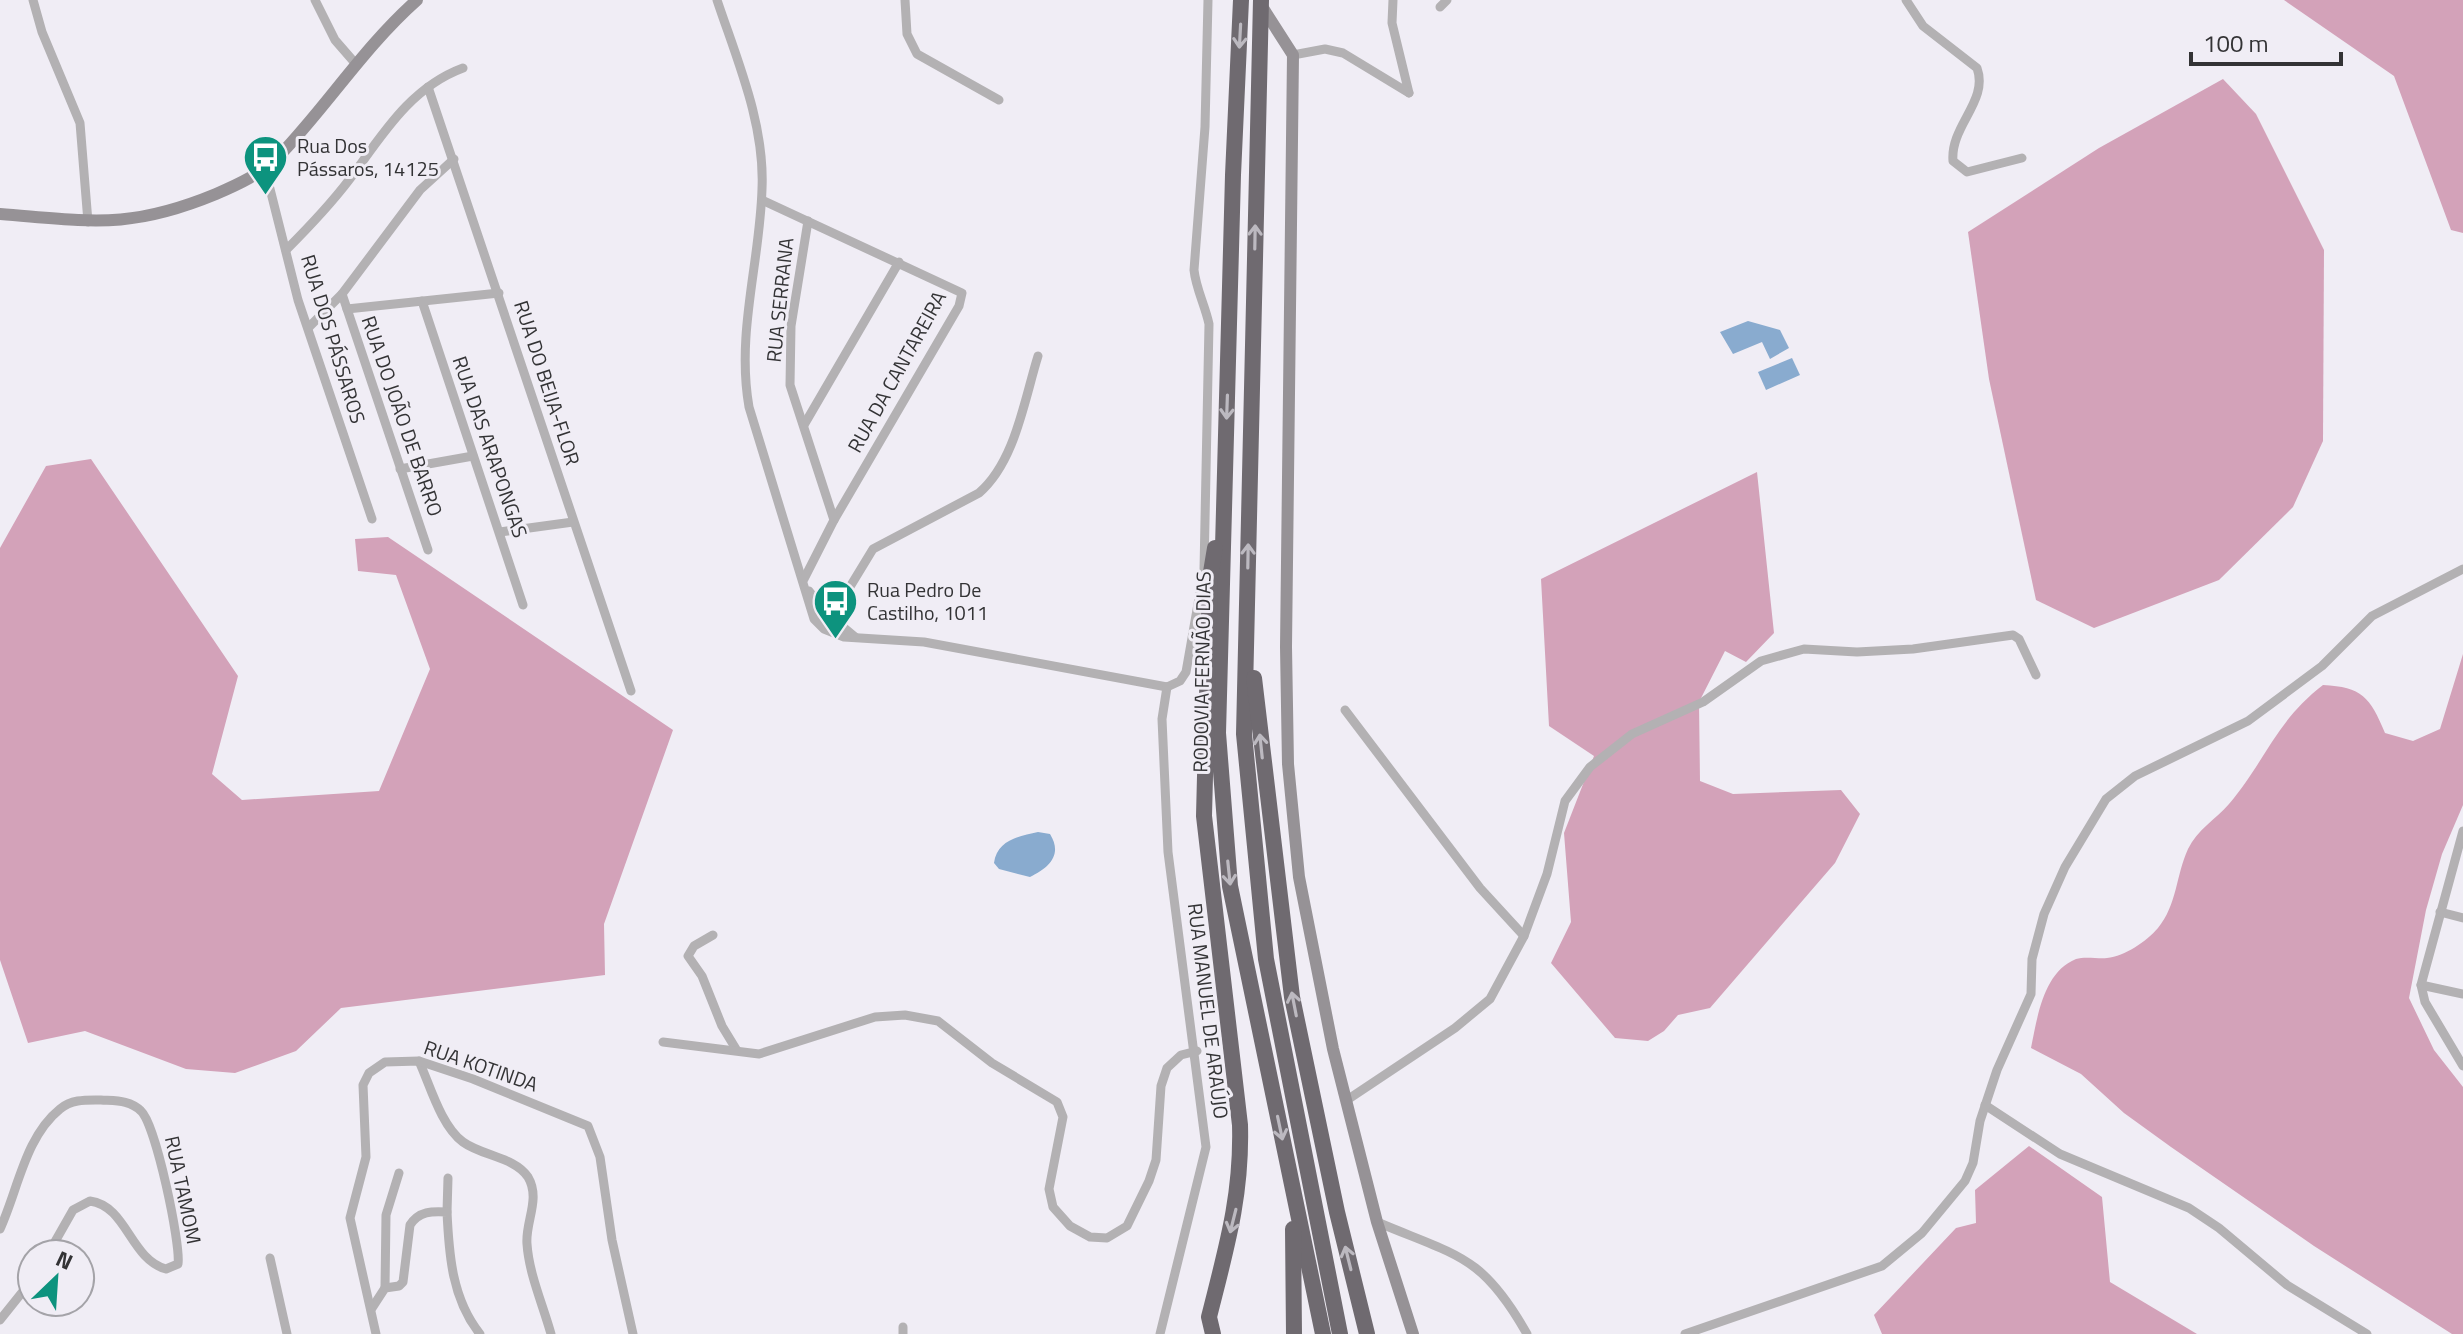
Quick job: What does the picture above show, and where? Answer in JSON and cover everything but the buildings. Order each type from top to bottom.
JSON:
[{"type":"highway","name":"RODOVIA FERNÃO DIAS","points":[[1241,0],[1218,733],[1230,886],[1323,1334]]},
{"type":"highway","points":[[1261,2],[1244,734],[1266,959],[1340,1334]]},
{"type":"highway","points":[[1213,1334],[1209,1317],[1238,1200],[1241,1167],[1240,1125],[1204,816],[1210,578],[1225,487]]},
{"type":"highway","points":[[1247,603],[1272,851],[1292,997],[1337,1212],[1367,1334]]},
{"type":"highway","points":[[1206,726],[1224,828]]},
{"type":"highway","points":[[1292,1187],[1294,1334]]},
{"type":"street","points":[[33,0],[42,32],[80,123],[88,222]]},
{"type":"street","points":[[315,0],[335,40],[355,63]]},
{"type":"street","points":[[0,214],[88,222],[140,220],[173,211],[243,182],[265,169],[385,28],[417,0]]},
{"type":"street","points":[[717,0],[758,132],[762,200],[747,306],[744,381],[754,425],[806,583],[814,619],[836,635],[924,642],[1167,687],[1180,681],[1186,672],[1204,570],[1209,324],[1194,270],[1205,127],[1208,0]]},
{"type":"street","points":[[905,0],[907,34],[917,54],[999,100]]},
{"type":"street","points":[[1293,55],[1325,49],[1343,53],[1409,93],[1392,23],[1393,0]]},
{"type":"street","points":[[1906,0],[1923,26],[1977,68],[1981,79],[1980,90],[1953,141],[1953,161],[1967,172],[2022,158]]},
{"type":"street","points":[[1261,2],[1293,55],[1286,647],[1288,764],[1299,877],[1333,1049],[1377,1222],[1413,1334]]},
{"type":"street","points":[[286,250],[349,180],[391,123],[428,87],[463,68]]},
{"type":"street","name":"RUA DO BEIJA-FLOR","points":[[428,87],[631,691]]},
{"type":"street","points":[[309,327],[342,294],[420,190],[454,159]]},
{"type":"street","name":"RUA DOS PÁSSAROS","points":[[265,169],[309,327],[372,519]]},
{"type":"street","name":"RUA DA CANTAREIRA","points":[[762,200],[959,289],[962,300],[834,520],[806,583]]},
{"type":"street","name":"RUA SERRANA","points":[[808,221],[791,326],[791,393],[834,520]]},
{"type":"street","points":[[804,425],[899,262]]},
{"type":"street","points":[[347,309],[499,293]]},
{"type":"street","name":"RUA DO JOÃO DE BARRO","points":[[342,294],[428,550]]},
{"type":"street","name":"RUA DAS ARAPONGAS","points":[[422,301],[523,605]]},
{"type":"street","points":[[831,618],[873,549],[979,493],[993,481],[1004,463],[1038,356]]},
{"type":"street","points":[[400,469],[473,456]]},
{"type":"street","points":[[500,532],[573,522]]},
{"type":"street","points":[[1685,1334],[1871,1270],[1897,1256],[1922,1233],[1965,1181],[1973,1163],[1985,1105],[2031,994],[2032,959],[2044,914],[2065,867],[2106,799],[2135,776],[2248,721],[2322,666],[2372,616],[2463,569]]},
{"type":"street","points":[[806,583],[831,618],[855,638]]},
{"type":"street","points":[[1347,1100],[1376,1084],[1483,1007],[1498,986],[1524,936],[1547,874],[1565,801],[1590,767],[1632,734],[1703,702],[1761,661],[1804,649],[1857,652],[1913,649],[2013,635],[2024,648],[2036,675]]},
{"type":"street","name":"RUA MANUEL DE ARAÚJO","points":[[1160,1334],[1206,1147],[1197,1051],[1163,793],[1162,719],[1167,687]]},
{"type":"street","points":[[1345,710],[1480,888],[1524,936]]},
{"type":"street","points":[[2462,837],[2421,985],[2425,1002],[2463,1066]]},
{"type":"street","points":[[2440,912],[2463,918]]},
{"type":"street","points":[[713,935],[694,946],[688,956],[702,976],[722,1026],[736,1049]]},
{"type":"street","points":[[2421,985],[2463,994]]},
{"type":"street","points":[[663,1042],[736,1049],[748,1055],[875,1017],[905,1015],[938,1021],[992,1063],[1057,1102],[1063,1117],[1049,1189],[1053,1207],[1070,1226],[1090,1237],[1107,1238],[1127,1226],[1149,1181],[1156,1160],[1161,1086],[1167,1068],[1181,1055],[1197,1051]]},
{"type":"street","points":[[419,1061],[456,1136],[483,1153],[514,1164],[529,1178],[533,1206],[527,1229],[529,1259],[551,1334]]},
{"type":"street","name":"RUA KOTINDA","points":[[376,1334],[350,1218],[366,1157],[363,1085],[379,1064],[419,1061],[473,1079],[588,1126],[600,1157],[612,1240],[633,1334]]},
{"type":"street","name":"RUA TAMOM","points":[[0,1229],[29,1153],[48,1121],[61,1108],[71,1102],[88,1100],[125,1101],[137,1107],[151,1125],[165,1172],[178,1264],[166,1269],[151,1263],[108,1207],[90,1201],[73,1210],[57,1238]]},
{"type":"street","points":[[1985,1105],[2060,1154],[2189,1208],[2219,1228],[2287,1285],[2367,1334]]},
{"type":"street","points":[[372,1308],[385,1288],[386,1215],[399,1173]]},
{"type":"street","points":[[448,1178],[447,1212],[456,1288],[469,1320],[480,1334]]},
{"type":"street","points":[[385,1288],[399,1286],[406,1274],[410,1225],[415,1217],[447,1212]]},
{"type":"street","points":[[1377,1222],[1471,1262],[1504,1293],[1527,1334]]},
{"type":"street","points":[[270,1258],[287,1334]]},
{"type":"street","points":[[0,1320],[16,1300]]},
{"type":"shaded area","points":[[2284,0],[2463,0],[2463,233],[2451,230],[2394,76]]},
{"type":"shaded area","points":[[2223,79],[2256,114],[2324,250],[2323,441],[2293,507],[2219,580],[2094,628],[2036,600],[1989,379],[1968,232],[2099,148]]},
{"type":"shaded area","points":[[91,459],[238,676],[212,774],[242,800],[379,791],[430,669],[396,575],[358,571],[355,539],[388,537],[673,730],[604,924],[605,975],[341,1008],[296,1051],[235,1073],[186,1069],[85,1031],[28,1043],[0,960],[0,548],[46,466]]},
{"type":"shaded area","points":[[1757,472],[1774,633],[1746,662],[1725,651],[1699,702],[1700,781],[1733,794],[1841,790],[1860,814],[1835,863],[1710,1008],[1678,1015],[1664,1031],[1648,1041],[1615,1038],[1551,963],[1571,922],[1564,833],[1594,756],[1549,726],[1541,579]]},
{"type":"shaded area","points":[[2463,654],[2463,805],[2442,854],[2426,910],[2409,998],[2434,1050],[2463,1087],[2463,1334],[2452,1334],[2314,1246],[2171,1147],[2124,1113],[2081,1074],[2031,1048],[2043,998],[2056,974],[2076,959],[2114,957],[2128,951],[2158,928],[2173,900],[2192,842],[2229,804],[2293,713],[2307,699],[2323,685],[2347,688],[2363,696],[2369,703],[2385,733],[2413,741],[2440,729]]},
{"type":"shaded area","points":[[2029,1146],[2102,1197],[2110,1282],[2197,1334],[1882,1334],[1874,1315],[1956,1228],[1976,1223],[1975,1190]]},
{"type":"water","points":[[1748,321],[1780,330],[1789,348],[1770,359],[1762,342],[1733,354],[1720,332]]},
{"type":"water","points":[[1792,358],[1800,375],[1766,390],[1758,372]]},
{"type":"water","points":[[1038,832],[1050,834],[1055,848],[1052,860],[1043,869],[1030,877],[999,869],[994,863],[1004,844]]},
{"type":"place","name":"Rua Dos Pássaros, 14125","points":[[266,196]]},
{"type":"place","name":"Rua Pedro De Castilho, 1011","points":[[836,640]]}]
